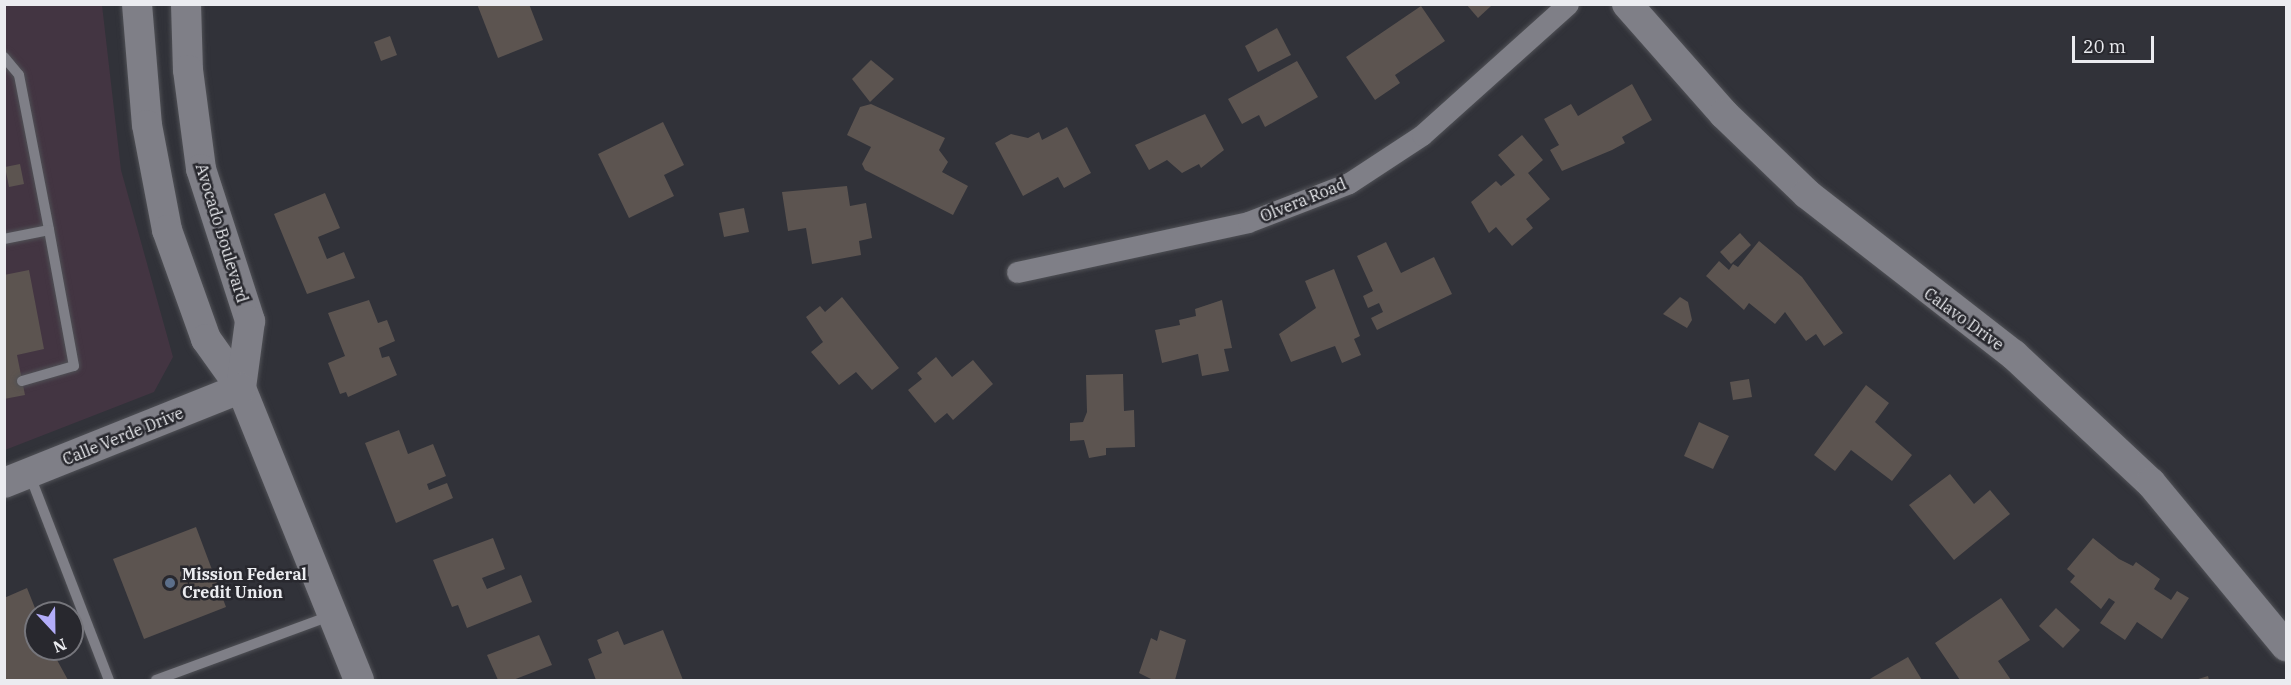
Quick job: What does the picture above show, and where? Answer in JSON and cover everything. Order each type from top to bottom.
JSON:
[{"type":"main road","name":"Avocado Boulevard","points":[[137,4],[147,125],[167,230],[206,339],[241,388],[359,681]]},
{"type":"main road","points":[[168,4],[173,92],[182,109],[194,116]]},
{"type":"main road","name":"Avocado Boulevard","points":[[186,4],[194,116],[201,169],[250,321],[241,388]]},
{"type":"main road","name":"Calavo Drive","points":[[1627,4],[1724,114],[1807,194],[2014,356],[2117,450],[2198,534],[2283,633]]},
{"type":"main road","name":"Calle Verde Drive","points":[[17,478],[241,388]]},
{"type":"street","name":"Olvera Road","points":[[1017,272],[1248,222],[1350,183],[1422,135],[1568,4]]},
{"type":"lane","points":[[4,57],[19,75],[74,366],[22,381]]},
{"type":"lane","points":[[4,239],[49,230]]},
{"type":"lane","points":[[17,478],[109,681]]},
{"type":"lane","points":[[156,681],[332,615]]},
{"type":"shaded area","points":[[5,5],[102,5],[121,170],[173,357],[154,392],[5,450]]},
{"type":"building","points":[[477,4],[529,4],[543,40],[498,58]]},
{"type":"building","points":[[1466,4],[1490,4],[1491,6],[1478,18]]},
{"type":"building","points":[[1421,6],[1445,41],[1395,75],[1400,83],[1375,100],[1346,57]]},
{"type":"building","points":[[1277,28],[1291,55],[1258,72],[1245,46]]},
{"type":"building","points":[[390,36],[397,55],[381,61],[374,42]]},
{"type":"building","points":[[871,60],[894,79],[870,102],[852,79]]},
{"type":"building","points":[[1297,61],[1318,97],[1265,127],[1259,115],[1242,124],[1228,99]]},
{"type":"building","points":[[1632,84],[1652,120],[1622,137],[1625,143],[1562,171],[1550,150],[1559,145],[1544,119],[1571,104],[1578,116]]},
{"type":"building","points":[[871,104],[945,138],[939,150],[948,162],[942,172],[968,186],[953,215],[865,170],[862,164],[871,147],[847,135],[860,107]]},
{"type":"building","points":[[1205,114],[1224,150],[1201,168],[1199,164],[1182,173],[1167,160],[1149,170],[1135,145]]},
{"type":"building","points":[[663,122],[684,165],[664,175],[674,196],[629,218],[598,154]]},
{"type":"building","points":[[1067,127],[1091,173],[1064,188],[1058,177],[1023,196],[995,143],[1011,134],[1028,138],[1039,132],[1042,140]]},
{"type":"building","points":[[1522,135],[1543,160],[1528,173],[1550,199],[1526,219],[1533,228],[1512,246],[1496,227],[1489,233],[1471,202],[1496,181],[1501,186],[1515,175],[1498,155]]},
{"type":"building","points":[[20,164],[24,184],[9,187],[5,167]]},
{"type":"building","points":[[847,186],[850,206],[866,203],[872,238],[859,241],[861,255],[812,264],[806,228],[788,231],[782,192]]},
{"type":"building","points":[[325,193],[340,228],[318,237],[327,259],[344,252],[355,278],[307,294],[274,214]]},
{"type":"building","points":[[744,208],[749,232],[724,237],[719,213]]},
{"type":"building","points":[[1740,233],[1751,245],[1731,264],[1720,252]]},
{"type":"building","points":[[1759,241],[1802,277],[1843,333],[1824,346],[1816,334],[1806,341],[1785,312],[1775,324],[1749,303],[1744,310],[1706,276],[1719,261],[1729,270],[1733,264],[1738,267]]},
{"type":"building","points":[[1386,242],[1401,273],[1434,257],[1452,294],[1377,330],[1371,318],[1383,312],[1379,303],[1368,308],[1363,296],[1373,291],[1357,256]]},
{"type":"building","points":[[1334,269],[1360,336],[1354,339],[1361,355],[1342,363],[1335,346],[1291,362],[1279,334],[1316,308],[1305,281]]},
{"type":"building","points":[[29,270],[44,349],[17,355],[25,395],[4,399],[4,275]]},
{"type":"building","points":[[842,297],[899,368],[872,390],[856,372],[839,385],[811,352],[823,342],[806,317],[820,306],[825,312]]},
{"type":"building","points":[[1680,297],[1688,302],[1692,320],[1687,328],[1663,314]]},
{"type":"building","points":[[369,300],[378,323],[387,320],[395,341],[379,348],[382,358],[389,356],[397,375],[348,397],[346,392],[340,394],[328,363],[345,356],[328,313]]},
{"type":"building","points":[[1222,300],[1232,348],[1224,349],[1229,371],[1202,376],[1198,354],[1162,363],[1155,330],[1180,325],[1179,320],[1196,316],[1195,309]]},
{"type":"building","points":[[936,357],[952,377],[973,360],[993,384],[953,420],[947,413],[935,423],[908,390],[922,379],[917,373]]},
{"type":"building","points":[[1123,374],[1124,411],[1134,410],[1135,447],[1106,448],[1106,455],[1089,458],[1084,440],[1070,441],[1070,423],[1083,422],[1087,412],[1086,375]]},
{"type":"building","points":[[1749,379],[1752,397],[1733,400],[1730,382]]},
{"type":"building","points":[[1866,385],[1889,403],[1875,422],[1912,455],[1892,481],[1851,450],[1835,471],[1814,455]]},
{"type":"building","points":[[1699,422],[1729,436],[1713,469],[1684,456]]},
{"type":"building","points":[[399,430],[408,454],[433,444],[446,476],[427,484],[429,490],[447,483],[453,498],[396,523],[365,443]]},
{"type":"building","points":[[1950,474],[1974,504],[1990,490],[2010,514],[1954,560],[1909,505]]},
{"type":"building","name":"Mission Federal Credit Union","points":[[196,527],[226,607],[144,639],[113,559]]},
{"type":"building","points":[[493,538],[505,569],[482,578],[487,589],[521,575],[532,602],[467,628],[458,605],[452,607],[433,560]]},
{"type":"building","points":[[2093,538],[2119,559],[2133,566],[2136,562],[2160,579],[2154,589],[2171,600],[2177,591],[2189,598],[2162,639],[2137,622],[2125,640],[2100,623],[2115,602],[2109,598],[2101,609],[2070,582],[2075,576],[2067,569]]},
{"type":"building","points":[[27,588],[32,601],[24,601],[24,661],[58,661],[68,680],[4,680],[4,598]]},
{"type":"building","points":[[2001,598],[2030,640],[1998,661],[2011,680],[1960,680],[1935,643]]},
{"type":"building","points":[[2056,608],[2080,630],[2063,648],[2039,626]]},
{"type":"building","points":[[663,630],[683,680],[596,680],[588,659],[602,653],[597,640],[618,631],[624,645]]},
{"type":"building","points":[[1160,630],[1186,640],[1175,680],[1153,680],[1139,673],[1151,638],[1157,641]]},
{"type":"building","points":[[539,635],[552,665],[513,680],[498,680],[487,655]]},
{"type":"building","points":[[1908,657],[1922,680],[1868,680]]},
{"type":"building","points":[[2208,676],[2209,680],[2195,680]]},
{"type":"place","name":"Mission Federal Credit Union","points":[[170,583]]}]
